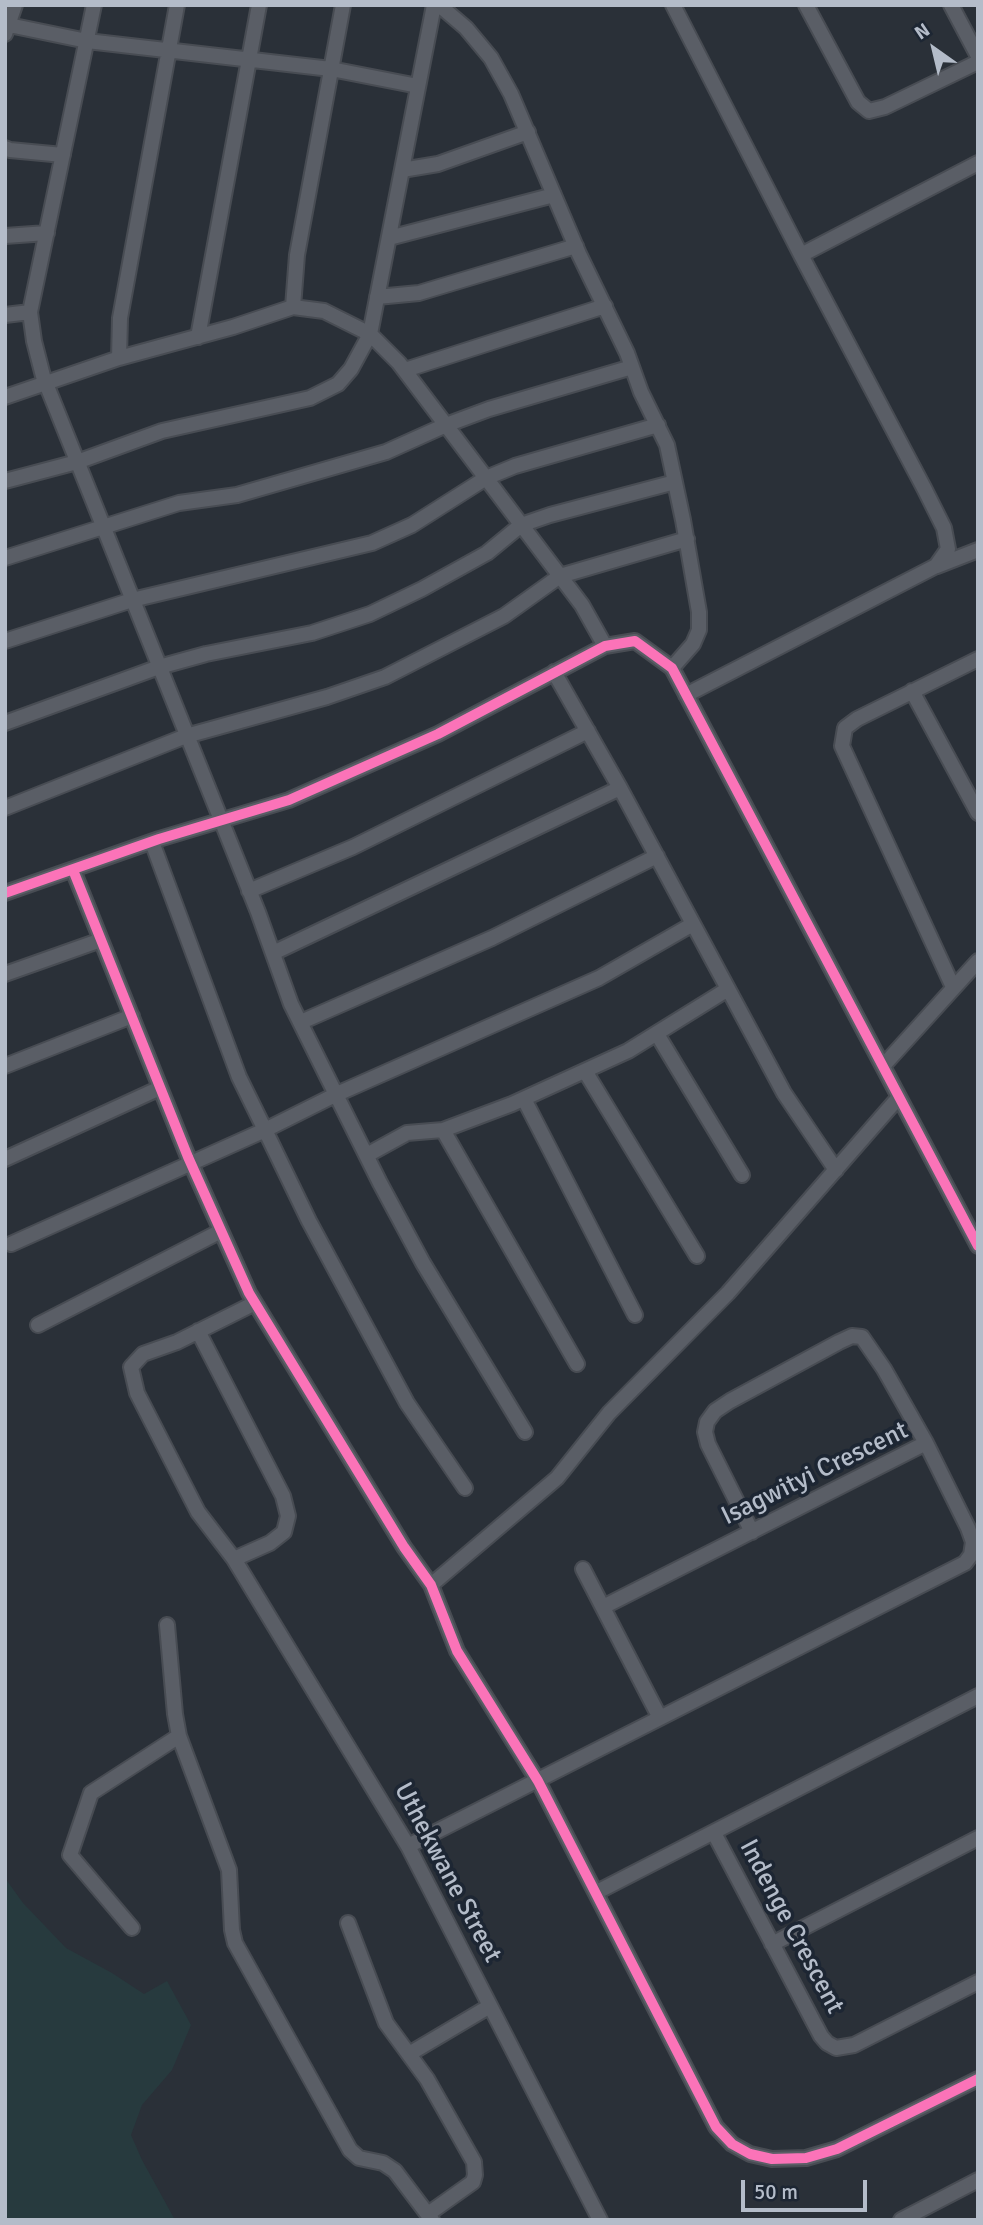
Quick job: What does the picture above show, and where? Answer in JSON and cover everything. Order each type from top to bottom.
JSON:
[{"type":"street","points":[[15,5],[7,29],[86,41],[331,69],[418,86]]},
{"type":"street","points":[[94,5],[30,312],[34,341],[46,384],[249,891],[291,1004],[423,1263],[525,1432]]},
{"type":"street","points":[[119,358],[120,318],[177,5]]},
{"type":"street","points":[[198,337],[259,5]]},
{"type":"street","points":[[293,307],[297,255],[343,5]]},
{"type":"street","points":[[5,481],[77,462],[162,431],[310,398],[338,384],[351,369],[370,334],[436,5],[466,28],[491,58],[511,94],[576,246],[667,445],[699,612],[699,630],[692,644],[672,668]]},
{"type":"street","points":[[673,5],[944,528],[948,549],[936,566]]},
{"type":"street","points":[[806,5],[859,102],[869,111],[885,107],[978,62]]},
{"type":"street","points":[[951,5],[978,56]]},
{"type":"street","points":[[402,170],[438,164],[528,132]]},
{"type":"street","points":[[5,148],[63,155]]},
{"type":"street","points":[[801,255],[978,163]]},
{"type":"street","points":[[389,237],[554,195]]},
{"type":"street","points":[[5,236],[47,233]]},
{"type":"street","points":[[377,297],[419,293],[576,246]]},
{"type":"street","points":[[405,370],[605,306]]},
{"type":"street","points":[[5,397],[119,358],[293,307],[324,311],[370,334],[405,370],[582,605],[605,646]]},
{"type":"street","points":[[5,315],[30,312]]},
{"type":"street","points":[[5,558],[179,503],[237,495],[386,452],[489,409],[632,367]]},
{"type":"street","points":[[5,641],[132,600],[372,543],[412,525],[486,478],[514,466],[658,425]]},
{"type":"street","points":[[5,723],[159,667],[205,654],[312,634],[370,614],[487,553],[522,525],[550,514],[675,482]]},
{"type":"street","points":[[5,808],[186,736],[327,697],[384,677],[504,616],[560,576],[687,540]]},
{"type":"street","points":[[686,695],[936,566],[978,550]]},
{"type":"street","points":[[5,894],[152,842],[289,800],[438,734],[605,646],[635,641],[672,668],[978,1246]]},
{"type":"street","points":[[953,987],[842,746],[845,729],[857,719],[978,659]]},
{"type":"street","points":[[554,672],[620,788],[784,1093],[836,1170]]},
{"type":"street","points":[[912,691],[978,813]]},
{"type":"street","points":[[249,891],[353,847],[588,731]]},
{"type":"street","points":[[273,953],[620,788]]},
{"type":"street","points":[[152,842],[239,1077],[309,1221],[408,1403],[465,1488]]},
{"type":"street","points":[[301,1022],[492,938],[657,856]]},
{"type":"street","points":[[73,870],[191,1164],[255,1303],[404,1547],[431,1585],[457,1651],[538,1780],[716,2127],[732,2144],[750,2154],[772,2159],[806,2158],[838,2149],[978,2079]]},
{"type":"street","points":[[11,1244],[265,1130],[337,1094],[599,978],[693,924]]},
{"type":"street","points":[[5,974],[101,940]]},
{"type":"street","points":[[884,1066],[978,961]]},
{"type":"street","points":[[367,1155],[407,1133],[443,1130],[524,1099],[585,1071],[628,1051],[728,989]]},
{"type":"street","points":[[5,1066],[132,1016]]},
{"type":"street","points":[[657,1034],[742,1175]]},
{"type":"street","points":[[585,1071],[697,1256]]},
{"type":"street","points":[[5,1160],[160,1088]]},
{"type":"street","points":[[431,1585],[557,1478],[609,1413],[728,1293],[899,1097]]},
{"type":"street","points":[[524,1099],[635,1315]]},
{"type":"street","points":[[443,1130],[577,1364]]},
{"type":"street","points":[[38,1325],[221,1231]]},
{"type":"street","points":[[234,1559],[270,1543],[284,1532],[288,1516],[283,1496],[198,1332],[255,1303]]},
{"type":"street","name":"Uthekwane Street","points":[[198,1332],[143,1354],[131,1367],[137,1393],[198,1512],[234,1559],[408,1846],[600,2220]]},
{"type":"street","points":[[752,1532],[708,1444],[705,1432],[707,1422],[715,1411],[730,1401],[839,1342],[852,1336],[862,1337],[884,1369],[926,1443]]},
{"type":"street","name":"Isagwityi Crescent","points":[[408,1846],[965,1563],[971,1555],[972,1542],[926,1443],[603,1607]]},
{"type":"street","points":[[583,1569],[660,1718]]},
{"type":"street","points":[[167,1625],[179,1736],[229,1870],[235,1943],[350,2150],[359,2158],[383,2163],[395,2171],[430,2217],[473,2182],[474,2162],[427,2079],[386,2023],[348,1923]]},
{"type":"street","name":"Indenge Crescent","points":[[597,1892],[978,1696]]},
{"type":"street","points":[[132,1928],[70,1855],[91,1793],[179,1736]]},
{"type":"street","name":"Indenge Crescent","points":[[714,1833],[827,2043],[836,2048],[855,2045],[978,1982]]},
{"type":"street","points":[[772,1944],[978,1838]]},
{"type":"street","points":[[409,2054],[490,2006]]},
{"type":"street","points":[[901,2220],[978,2180]]},
{"type":"green space","points":[[5,1878],[23,1903],[66,1948],[144,1994],[167,1981],[191,2025],[172,2070],[142,2105],[131,2135],[175,2220],[5,2220]]},
{"type":"cycle path","points":[[5,893],[159,839],[289,800],[438,734],[605,646],[635,641],[672,668],[978,1246]]},
{"type":"cycle path","points":[[73,870],[188,1157],[249,1293],[404,1547],[431,1585],[457,1651],[538,1781],[716,2127],[732,2144],[750,2154],[772,2159],[806,2158],[837,2149],[978,2079]]}]
